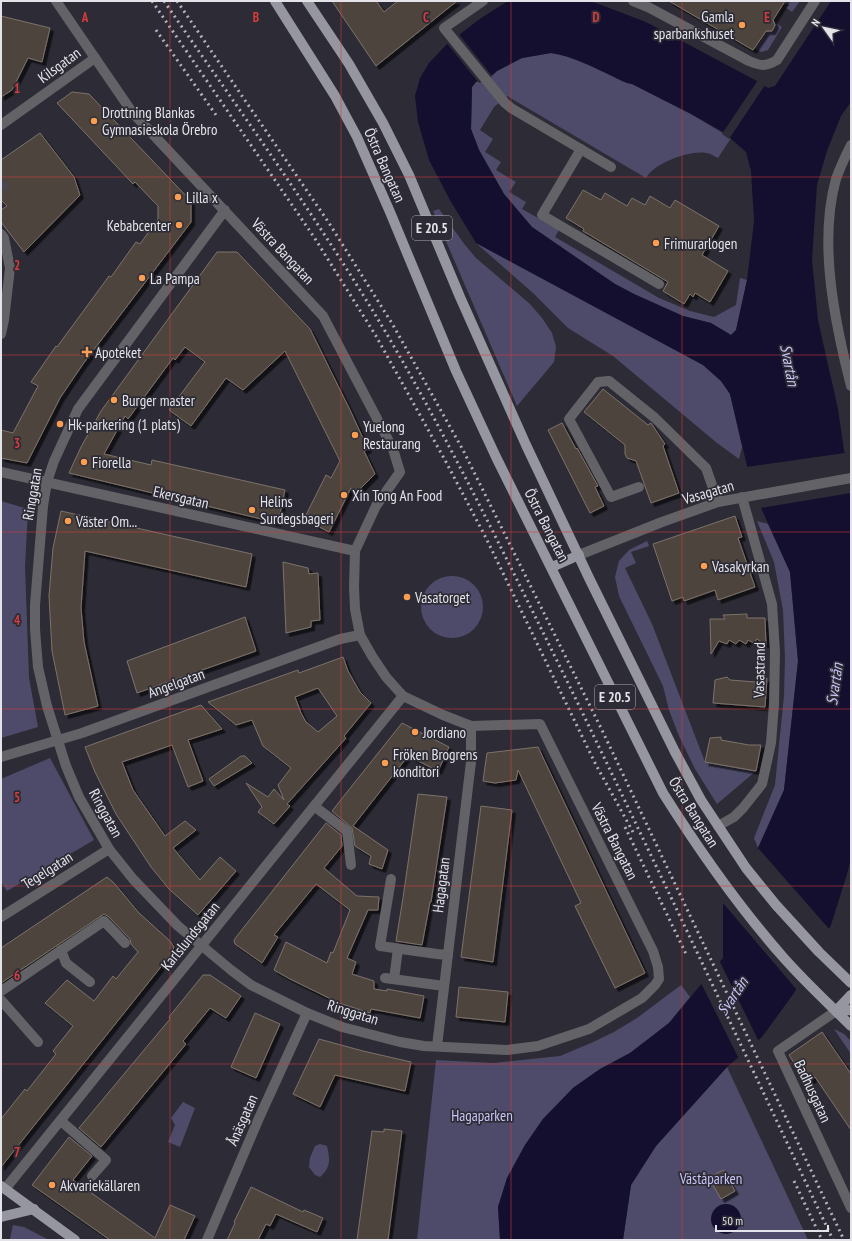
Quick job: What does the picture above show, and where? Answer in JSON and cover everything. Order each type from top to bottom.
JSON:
[{"type":"main road","name":"Östra Bangatan","points":[[275,1],[335,96],[357,136],[456,372],[663,793],[682,824],[730,893],[784,958],[851,1026]]},
{"type":"main road","name":"Östra Bangatan","points":[[307,1],[349,64],[383,123],[409,175],[460,297],[526,445],[579,554],[593,587],[675,752],[701,800],[746,868],[776,905],[818,952],[851,983]]},
{"type":"main road","points":[[552,567],[579,554]]},
{"type":"main road","points":[[836,1011],[851,995]]},
{"type":"main road","points":[[836,1011],[851,1010]]},
{"type":"main road","points":[[2,1190],[34,1209],[75,1240]]},
{"type":"main road","points":[[1,1217],[34,1209]]},
{"type":"street","name":"Västra Bangatan","points":[[56,1],[132,112],[324,316],[395,456],[400,472],[376,506],[354,551]]},
{"type":"street","points":[[483,1],[444,28],[451,38],[498,96],[511,108],[611,167]]},
{"type":"street","points":[[633,1],[648,7],[749,61],[759,65],[768,65],[777,60],[815,1]]},
{"type":"street","name":"Kilsgatan","points":[[1,125],[95,58]]},
{"type":"street","points":[[851,145],[836,178],[828,237],[829,274],[851,386]]},
{"type":"street","points":[[581,149],[542,215],[659,284]]},
{"type":"street","name":"Ringgatan","points":[[224,210],[78,409],[54,461],[47,482],[43,506],[35,605],[38,667],[46,706],[57,741],[79,797],[109,849],[157,906],[178,926],[230,970],[251,985],[307,1013],[342,1027],[400,1042],[437,1046],[507,1050],[538,1046],[589,1029],[642,998],[659,979],[659,972]]},
{"type":"street","points":[[1,234],[4,238],[10,268],[1,334]]},
{"type":"street","points":[[639,487],[611,497],[569,419],[598,382],[609,381],[655,418],[706,468],[718,502]]},
{"type":"street","name":"Ekersgatan","points":[[1,472],[354,551]]},
{"type":"street","name":"Vasagatan","points":[[579,554],[718,502],[851,478]]},
{"type":"street","name":"Vasastrand","points":[[718,826],[734,816],[743,808],[762,784],[771,743],[775,652],[772,604],[742,497]]},
{"type":"street","points":[[354,551],[354,602],[360,635],[379,666],[403,696],[443,715],[471,726]]},
{"type":"street","name":"Angelgatan","points":[[1,756],[82,733],[340,639],[360,635]]},
{"type":"street","name":"Karlslundsgatan","points":[[2,1190],[61,1121],[403,696]]},
{"type":"street","name":"Västra Bangatan","points":[[471,726],[540,724],[653,950],[659,972]]},
{"type":"street","name":"Hagagatan","points":[[437,1046],[471,762],[471,726]]},
{"type":"street","points":[[314,806],[347,831],[351,865]]},
{"type":"street","name":"Tegelgatan","points":[[1,916],[109,849]]},
{"type":"street","points":[[391,879],[380,946],[448,955]]},
{"type":"street","points":[[1,991],[104,921],[125,943]]},
{"type":"street","points":[[398,948],[390,978],[444,986]]},
{"type":"street","points":[[61,950],[66,963],[90,982]]},
{"type":"street","points":[[1,1000],[38,1042]]},
{"type":"street","name":"Badhusgatan","points":[[836,1011],[778,1051],[851,1208]]},
{"type":"street","name":"Ånäsgatan","points":[[207,1240],[259,1118],[307,1013]]},
{"type":"street","points":[[61,1121],[106,1160],[92,1176]]},
{"type":"green space","points":[[790,1],[800,1],[792,12],[785,7],[788,6]]},
{"type":"green space","points":[[774,22],[782,27],[768,50],[761,52],[755,48],[767,30],[771,31],[775,24]]},
{"type":"green space","points":[[551,53],[574,59],[624,82],[632,84],[691,114],[731,138],[718,158],[706,153],[682,156],[656,167],[646,178],[507,96],[494,107],[480,130],[493,139],[485,152],[501,162],[496,170],[516,182],[509,192],[526,202],[522,209],[559,230],[555,237],[659,298],[690,311],[714,317],[736,305],[740,278],[747,280],[736,330],[731,335],[711,323],[683,316],[615,284],[532,227],[504,194],[479,150],[471,129],[472,87],[476,82],[492,76],[497,71],[522,58]]},
{"type":"green space","points":[[439,209],[476,258],[530,304],[552,333],[556,347],[554,362],[517,406],[433,211]]},
{"type":"green space","points":[[476,243],[703,365],[721,381],[730,394],[742,447],[739,459],[717,443],[613,356],[568,328],[533,293]]},
{"type":"green space","points":[[1,501],[28,509],[25,567],[29,678],[38,727],[1,738]]},
{"type":"green space","points":[[757,521],[768,524],[790,572],[798,661],[784,790],[758,848],[754,838],[775,785],[784,696],[785,658],[783,610],[774,562]]},
{"type":"green space","points":[[647,541],[649,546],[631,552],[636,563],[625,568],[652,624],[705,762],[756,771],[717,804],[695,769],[679,736],[669,710],[663,686],[619,596],[615,577],[619,561],[629,550]]},
{"type":"green space","points":[[446,576],[458,576],[474,585],[481,595],[483,607],[481,619],[474,629],[458,638],[446,638],[435,633],[426,624],[421,613],[421,601],[426,590],[435,581]]},
{"type":"green space","points":[[50,758],[94,840],[7,891],[1,882],[1,779]]},
{"type":"green space","name":"Hagaparken","points":[[681,985],[690,997],[669,1023],[630,1053],[600,1069],[573,1088],[543,1119],[525,1145],[507,1178],[498,1207],[500,1240],[417,1240],[436,1060],[493,1063],[560,1056],[614,1032],[637,1018]]},
{"type":"green space","points":[[834,1029],[844,1034],[851,1041],[851,1054]]},
{"type":"green space","name":"Väståparken","points":[[727,1067],[808,1240],[623,1240],[631,1185],[656,1146]]},
{"type":"green space","points":[[183,1102],[195,1108],[180,1147],[168,1142],[175,1125],[171,1118]]},
{"type":"green space","points":[[320,1144],[327,1146],[329,1163],[326,1170],[320,1177],[315,1175],[309,1167],[310,1158],[315,1146]]},
{"type":"green space","points":[[13,1225],[24,1227],[49,1240],[11,1240]]},
{"type":"water","name":"Svartån","points":[[508,1],[588,1],[646,22],[768,88],[775,86],[831,1],[851,1],[851,102],[841,116],[827,151],[817,185],[812,260],[818,320],[838,409],[844,450],[851,481],[851,857],[831,925],[794,993],[762,1037],[727,1067],[656,1146],[631,1185],[623,1240],[500,1240],[498,1207],[507,1178],[525,1145],[543,1119],[573,1088],[600,1069],[630,1053],[669,1023],[723,958],[723,905],[758,848],[784,790],[798,661],[790,572],[761,508],[747,466],[730,394],[721,381],[703,365],[476,243],[451,202],[429,160],[418,122],[415,96],[420,78],[429,63],[447,44],[481,18]],"holes":[[[551,53],[559,54],[582,62],[624,82],[632,84],[691,114],[723,132],[746,152],[751,171],[754,221],[747,280],[736,330],[731,335],[711,323],[683,316],[615,284],[532,227],[504,194],[479,150],[471,129],[472,87],[476,82],[522,58]]]},
{"type":"water","points":[[726,1204],[736,1209],[741,1219],[736,1229],[726,1234],[716,1229],[711,1219],[716,1209]]},
{"type":"pier","points":[[458,33],[492,76],[488,79],[479,83],[446,42]]},
{"type":"pier","points":[[758,80],[765,85],[729,139],[722,134]]},
{"type":"pier","points":[[845,453],[851,477],[851,493],[760,508],[746,467]]},
{"type":"pier","points":[[758,848],[830,930],[797,990],[723,903]]},
{"type":"pier","points":[[719,960],[759,1042],[739,1059],[701,983]]},
{"type":"building","points":[[332,1],[376,1],[384,12],[398,1],[457,1],[376,66]]},
{"type":"building","name":"Gamla sparbankshuset","points":[[669,1],[785,1],[773,20],[775,25],[772,31],[766,31],[753,50]]},
{"type":"building","points":[[1,16],[50,28],[42,62],[28,58],[12,90],[1,97]]},
{"type":"building","points":[[72,92],[89,94],[191,201],[191,222],[83,364],[60,398],[27,463],[1,458],[1,430],[13,433],[38,386],[31,382],[56,346],[57,347],[109,276],[111,277],[136,242],[140,244],[158,219],[158,206],[135,182],[133,184],[57,103]]},
{"type":"building","points":[[40,133],[74,177],[80,195],[24,252],[1,222],[1,210],[7,206],[1,200],[1,160]]},
{"type":"building","name":"Frimurarlogen","points":[[583,190],[601,200],[605,193],[627,206],[632,198],[645,205],[650,196],[670,208],[675,200],[719,226],[702,255],[728,271],[710,302],[695,293],[693,297],[690,294],[684,304],[663,291],[668,282],[583,231],[584,229],[566,218]]},
{"type":"building","points":[[217,252],[237,252],[310,329],[368,449],[364,451],[375,474],[358,491],[351,488],[329,532],[304,519],[326,475],[331,478],[340,461],[285,351],[243,390],[226,378],[191,426],[169,410],[205,362],[185,347],[175,360],[173,358],[128,419],[125,416],[104,454],[151,465],[152,460],[285,490],[278,523],[69,473],[81,447],[101,411]]},
{"type":"building","points":[[603,389],[648,425],[651,423],[665,444],[663,446],[679,493],[651,503],[636,461],[627,458],[625,454],[625,445],[584,412]]},
{"type":"building","points":[[562,423],[598,486],[595,487],[604,506],[590,513],[548,430]]},
{"type":"building","points":[[61,511],[252,554],[246,587],[85,551],[81,608],[84,642],[98,706],[65,715],[52,651],[49,596],[53,548]]},
{"type":"building","name":"Vasakyrkan","points":[[735,516],[742,537],[738,538],[755,587],[718,600],[715,590],[684,601],[683,597],[672,601],[653,544]]},
{"type":"building","points":[[283,562],[308,568],[309,574],[318,573],[320,620],[311,621],[311,627],[286,633]]},
{"type":"building","points":[[747,614],[747,618],[765,618],[766,645],[757,639],[754,643],[748,640],[746,644],[739,640],[736,644],[729,640],[727,644],[719,641],[711,654],[710,619],[725,619],[723,615]]},
{"type":"building","points":[[245,617],[256,651],[137,693],[127,661]]},
{"type":"building","points":[[343,657],[348,671],[360,692],[371,703],[344,736],[346,738],[287,804],[290,806],[274,824],[258,812],[262,807],[246,783],[268,797],[274,789],[284,800],[278,785],[291,768],[263,746],[252,720],[236,725],[208,702],[298,670],[299,673]],"holes":[[[318,688],[337,716],[318,732],[306,722],[295,697]]]},
{"type":"building","points":[[727,677],[730,680],[756,682],[767,678],[765,707],[713,703],[715,680]]},
{"type":"building","points":[[201,705],[222,729],[188,740],[203,781],[188,787],[172,745],[122,762],[133,790],[165,836],[185,821],[196,830],[173,848],[200,880],[220,857],[236,871],[198,915],[169,889],[151,867],[116,814],[95,772],[85,747]]},
{"type":"building","points":[[402,723],[449,747],[438,771],[408,756],[353,826],[388,850],[382,869],[369,864],[371,856],[355,846],[352,828],[332,811]]},
{"type":"building","points":[[721,737],[721,740],[749,745],[761,745],[756,771],[705,762],[710,738]]},
{"type":"building","points":[[538,747],[645,973],[615,988],[575,906],[581,903],[518,770],[516,780],[495,783],[483,781],[487,753]]},
{"type":"building","points":[[241,756],[245,756],[252,763],[214,786],[209,779]]},
{"type":"building","points":[[418,794],[447,797],[431,902],[422,945],[396,941]]},
{"type":"building","points":[[481,806],[512,810],[493,962],[461,957]]},
{"type":"building","points":[[326,823],[341,835],[342,846],[324,868],[357,896],[379,897],[378,910],[368,910],[347,958],[356,962],[352,974],[374,981],[374,989],[387,991],[387,989],[424,996],[420,1018],[371,1009],[370,1013],[339,1003],[274,970],[286,942],[327,963],[331,952],[333,953],[350,910],[316,884],[274,935],[278,937],[262,963],[235,944],[234,940],[237,936]]},
{"type":"building","points":[[107,877],[114,883],[139,913],[170,941],[174,947],[172,953],[1,1167],[1,1119],[25,1089],[27,1091],[56,1054],[53,1051],[73,1026],[45,1003],[67,980],[94,1001],[113,976],[116,979],[138,952],[131,944],[130,939],[109,917],[104,914],[1,983],[1,948]]},
{"type":"building","points":[[203,975],[210,975],[241,996],[226,1018],[210,1008],[183,1041],[186,1044],[101,1147],[79,1128],[170,1019],[169,1017]]},
{"type":"building","points":[[459,987],[508,992],[505,1022],[456,1017]]},
{"type":"building","points":[[255,1013],[280,1024],[256,1078],[231,1067]]},
{"type":"building","points":[[822,1032],[851,1074],[851,1130],[815,1077],[807,1083],[789,1055]]},
{"type":"building","points":[[319,1039],[411,1062],[405,1091],[335,1075],[320,1107],[293,1094]]},
{"type":"building","points":[[384,1129],[402,1131],[388,1240],[357,1240],[372,1131],[384,1132]]},
{"type":"building","points":[[69,1137],[92,1156],[73,1180],[155,1238],[170,1205],[195,1216],[184,1240],[110,1240],[32,1185]]},
{"type":"building","points":[[723,1170],[735,1191],[721,1199],[709,1178]]},
{"type":"building","points":[[251,1187],[303,1212],[304,1210],[323,1218],[317,1232],[276,1214],[270,1226],[266,1224],[258,1240],[227,1240]]},
{"type":"tunnel","points":[[1,183],[3,186],[1,189]]},
{"type":"railway","points":[[152,1],[314,237],[376,336],[445,460],[486,538],[596,765],[633,832]]},
{"type":"railway","points":[[164,1],[277,164],[332,247],[385,331],[434,417],[480,505],[568,683],[833,1240]]},
{"type":"railway","points":[[177,1],[329,223],[393,325],[463,450],[601,728],[844,1240]]},
{"type":"railway","points":[[156,30],[216,115]]},
{"type":"railway","points":[[625,827],[686,954]]},
{"type":"railway","points":[[794,1181],[822,1240]]},
{"type":"place","name":"Gamla sparbankshuset","points":[[742,25]]},
{"type":"place","name":"Drottning Blankas Gymnasieskola Örebro","points":[[94,121]]},
{"type":"place","name":"Lilla x","points":[[178,197]]},
{"type":"place","name":"Kebabcenter","points":[[179,225]]},
{"type":"place","name":"Frimurarlogen","points":[[656,243]]},
{"type":"place","name":"La Pampa","points":[[142,278]]},
{"type":"place","name":"Apoteket","points":[[87,352]]},
{"type":"place","name":"Burger master","points":[[114,400]]},
{"type":"place","name":"Hk-parkering (1 plats)","points":[[60,424]]},
{"type":"place","name":"Yuelong Restaurang","points":[[355,435]]},
{"type":"place","name":"Fiorella","points":[[84,462]]},
{"type":"place","name":"Xin Tong An Food","points":[[344,495]]},
{"type":"place","name":"Helins Surdegsbageri","points":[[252,510]]},
{"type":"place","name":"Väster Om...","points":[[68,521]]},
{"type":"place","name":"Vasakyrkan","points":[[704,566]]},
{"type":"place","name":"Vasatorget","points":[[407,597]]},
{"type":"place","name":"Jordiano","points":[[415,732]]},
{"type":"place","name":"Fröken Brogrens konditori","points":[[385,763]]},
{"type":"place","name":"Akvariekällaren","points":[[52,1185]]}]
